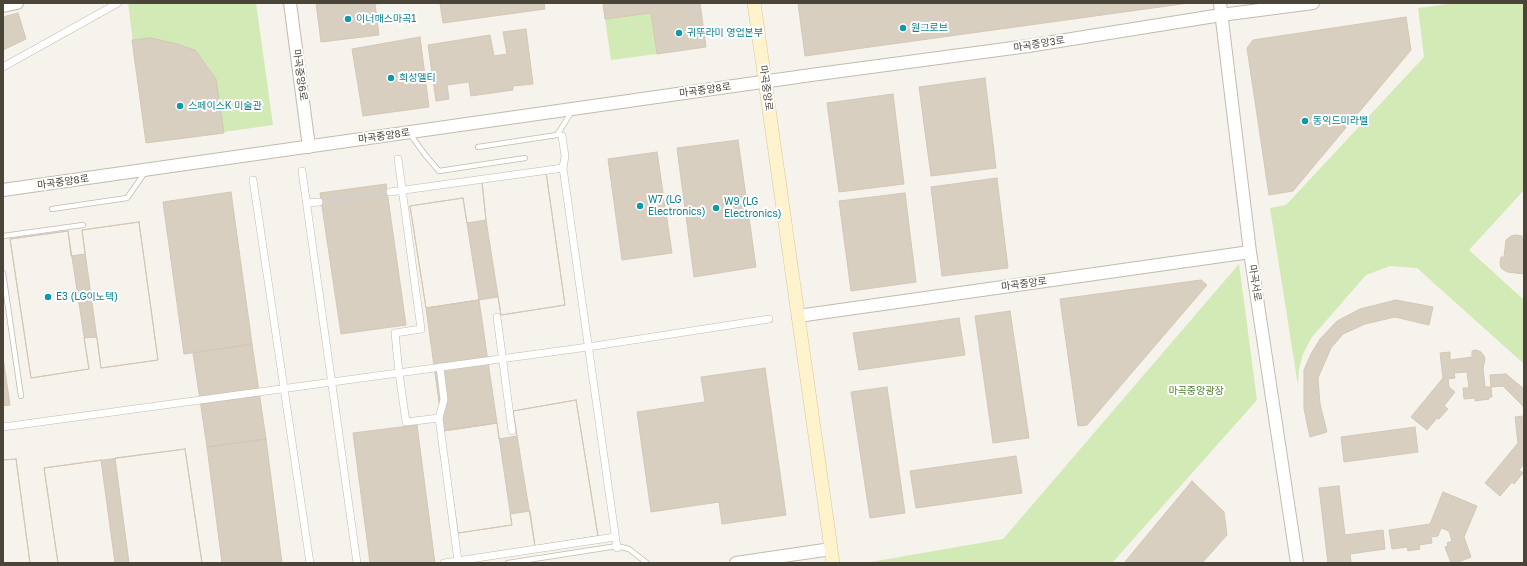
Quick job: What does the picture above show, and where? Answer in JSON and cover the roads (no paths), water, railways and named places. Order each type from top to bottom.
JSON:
[{"type":"main road","name":"마곡중앙로","points":[[754,3],[833,563]]},
{"type":"street","points":[[3,6],[18,3]]},
{"type":"street","points":[[3,67],[118,3]]},
{"type":"street","name":"마곡중앙6로","points":[[290,3],[309,147]]},
{"type":"street","name":"마곡서로","points":[[1220,3],[1250,252],[1297,563]]},
{"type":"street","name":"마곡중앙3로","points":[[765,82],[1028,46],[1221,15],[1313,3]]},
{"type":"street","name":"마곡중앙8로","points":[[3,190],[765,82]]},
{"type":"street","points":[[562,136],[565,156],[563,168],[617,547]]},
{"type":"street","points":[[398,159],[420,328],[395,333],[406,422],[439,418]]},
{"type":"street","points":[[390,192],[563,168]]},
{"type":"street","points":[[302,171],[356,563]]},
{"type":"street","points":[[253,180],[310,563]]},
{"type":"street","points":[[307,203],[319,202]]},
{"type":"street","name":"마곡중앙로","points":[[798,316],[1250,252]]},
{"type":"street","points":[[497,317],[512,431]]},
{"type":"street","points":[[3,427],[588,347],[769,319]]},
{"type":"street","points":[[440,367],[444,400],[439,418],[457,562]]},
{"type":"street","points":[[444,563],[615,537]]},
{"type":"street","points":[[736,563],[831,549]]},
{"type":"lane","points":[[478,147],[557,135],[574,109]]},
{"type":"lane","points":[[409,133],[439,171],[525,158]]},
{"type":"lane","points":[[52,209],[127,198],[147,170]]},
{"type":"lane","points":[[3,236],[84,225]]},
{"type":"lane","points":[[3,272],[22,396]]},
{"type":"lane","points":[[508,563],[617,547],[629,549],[647,563]]},
{"type":"tunnel","points":[[319,202],[390,192]]},
{"type":"place","name":"이너매스마곡1","points":[[348,19]]},
{"type":"place","name":"원그로브","points":[[903,28]]},
{"type":"place","name":"귀뚜라미 영업본부","points":[[679,33]]},
{"type":"place","name":"희성엘티","points":[[391,78]]},
{"type":"place","name":"스페이스K 미술관","points":[[180,106]]},
{"type":"place","name":"동익드미라벨","points":[[1305,121]]},
{"type":"place","name":"W7 (LG Electronics)","points":[[640,206]]},
{"type":"place","name":"W9 (LG Electronics)","points":[[716,208]]},
{"type":"place","name":"E3 (LG이노텍)","points":[[48,297]]},
{"type":"park label","name":"마곡중앙광장","points":[[1196,391]]}]
